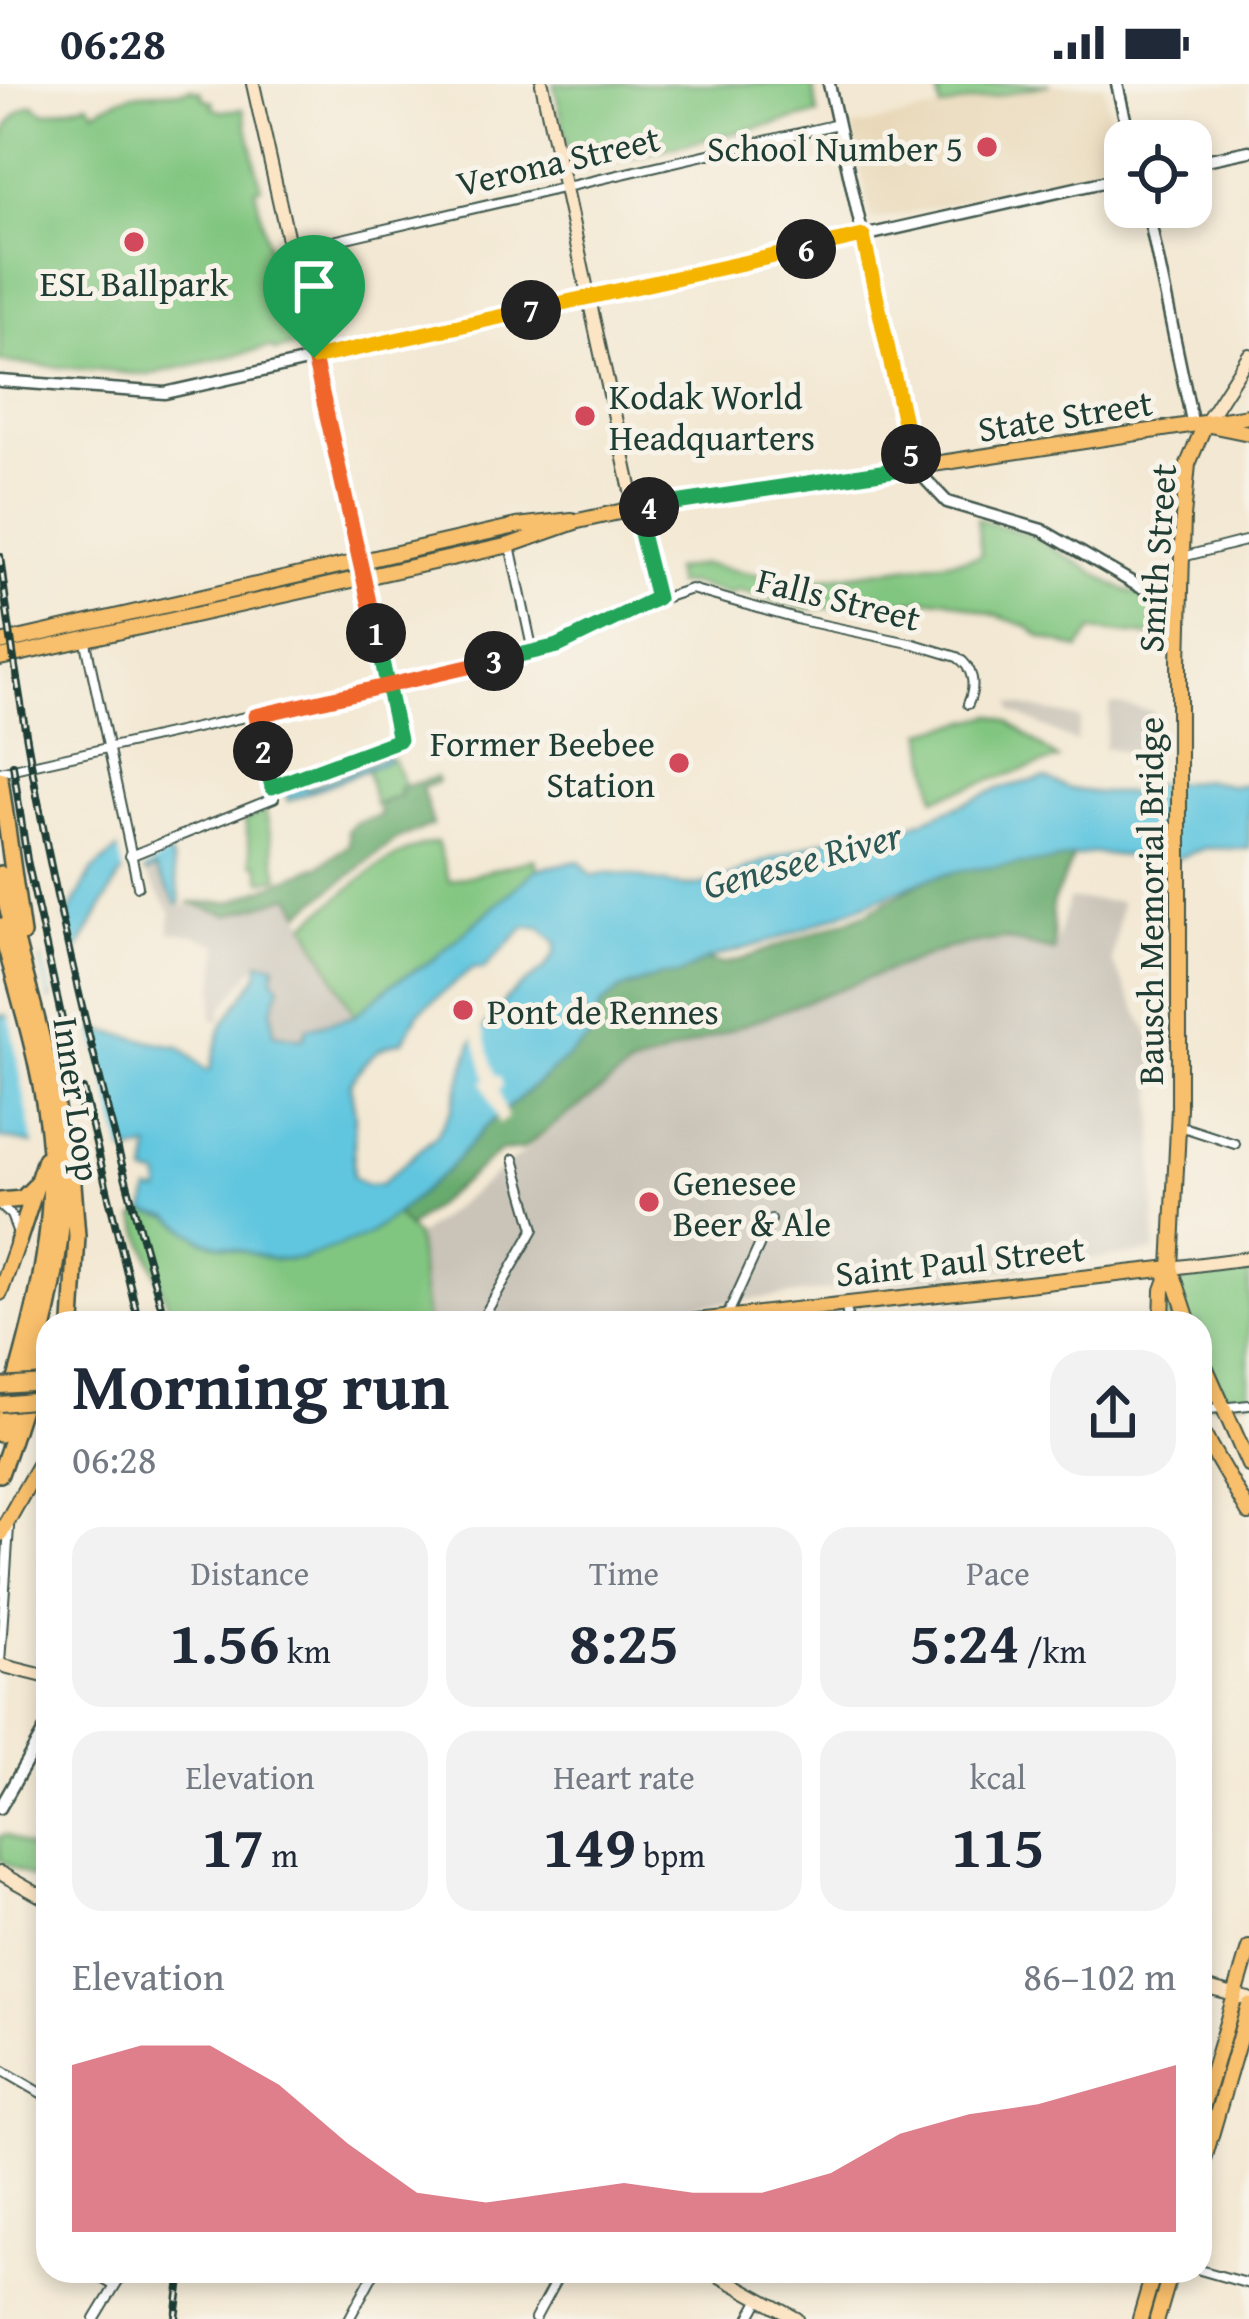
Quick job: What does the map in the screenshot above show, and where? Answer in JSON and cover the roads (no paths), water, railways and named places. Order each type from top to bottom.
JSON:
[{"type":"highway","points":[[0,775],[23,985]]},
{"type":"highway","name":"Inner Loop","points":[[0,874],[45,1114],[57,1152],[42,1264],[0,1434]]},
{"type":"highway","name":"Inner Loop","points":[[0,926],[50,1076],[62,1213],[44,1311]]},
{"type":"highway","points":[[0,951],[23,985]]},
{"type":"highway","points":[[0,1203],[27,1196],[57,1152]]},
{"type":"highway","points":[[57,1152],[77,1236],[73,1311]]},
{"type":"highway","points":[[18,1242],[42,1172]]},
{"type":"highway","name":"Inner Loop","points":[[0,1474],[36,1345]]},
{"type":"main road","points":[[253,84],[364,577]]},
{"type":"main road","points":[[542,84],[635,509]]},
{"type":"main road","points":[[1249,355],[1199,425],[1249,433]]},
{"type":"main road","name":"State Street","points":[[0,658],[359,560],[527,524],[1249,416]]},
{"type":"main road","name":"Smith Street","points":[[1179,698],[1188,464],[1199,425]]},
{"type":"main road","name":"State Street","points":[[0,643],[84,632],[364,577],[510,544],[578,520]]},
{"type":"main road","name":"Bausch Memorial Bridge","points":[[1171,1268],[1179,1104],[1179,698]]},
{"type":"main road","points":[[0,1293],[18,1242]]},
{"type":"main road","name":"Saint Paul Street","points":[[773,1311],[1249,1258]]},
{"type":"main road","points":[[1162,1311],[1171,1268]]},
{"type":"main road","points":[[1171,1268],[1185,1311]]},
{"type":"main road","points":[[1212,1382],[1249,1465]]},
{"type":"main road","points":[[0,1386],[36,1384]]},
{"type":"main road","points":[[0,1404],[36,1401]]},
{"type":"main road","points":[[1212,1450],[1249,1513]]},
{"type":"main road","points":[[0,1534],[36,1472]]},
{"type":"main road","points":[[0,1664],[36,1674]]},
{"type":"main road","points":[[0,1873],[36,1893]]},
{"type":"main road","points":[[1212,2126],[1244,2000],[1249,1948]]},
{"type":"main road","points":[[1212,1990],[1244,2000]]},
{"type":"main road","points":[[1212,2083],[1244,2000]]},
{"type":"main road","points":[[731,2283],[796,2319]]},
{"type":"main road","points":[[1140,2319],[1150,2283]]},
{"type":"main road","points":[[1157,2319],[1168,2283]]},
{"type":"street","points":[[829,84],[914,467],[947,502],[1035,527],[1140,587],[1180,593]]},
{"type":"street","points":[[1117,84],[1125,120]]},
{"type":"street","name":"Verona Street","points":[[290,251],[838,124]]},
{"type":"street","points":[[1212,159],[1249,151]]},
{"type":"street","points":[[0,381],[165,393],[1104,182]]},
{"type":"street","name":"Smith Street","points":[[1152,228],[1199,425]]},
{"type":"street","points":[[0,775],[562,645],[657,598],[635,509]]},
{"type":"street","points":[[1182,556],[1249,540]]},
{"type":"street","points":[[510,544],[533,652]]},
{"type":"street","points":[[272,787],[399,740],[364,577]]},
{"type":"street","name":"Falls Street","points":[[657,598],[694,589],[806,622],[952,656],[970,672],[973,690],[968,704]]},
{"type":"street","points":[[84,632],[138,886]]},
{"type":"street","points":[[130,856],[274,798],[255,716]]},
{"type":"street","points":[[1178,1126],[1235,1144]]},
{"type":"street","points":[[487,1311],[534,1228],[514,1159]]},
{"type":"street","points":[[0,1203],[14,1220],[18,1242]]},
{"type":"street","points":[[729,1311],[771,1220]]},
{"type":"street","points":[[846,1303],[847,1311]]},
{"type":"street","points":[[1212,1409],[1249,1405]]},
{"type":"street","points":[[0,1664],[10,1518]]},
{"type":"street","points":[[0,1808],[36,1745]]},
{"type":"street","points":[[0,2069],[36,2090]]},
{"type":"street","points":[[1212,2273],[1249,2284]]},
{"type":"street","points":[[110,2283],[115,2286]]},
{"type":"street","points":[[95,2319],[117,2283]]},
{"type":"street","points":[[349,2319],[369,2283]]},
{"type":"street","points":[[535,2319],[554,2283]]},
{"type":"street","points":[[749,2319],[760,2299]]},
{"type":"water","points":[[387,756],[389,761],[288,801],[286,793]]},
{"type":"water","name":"Genesee River","points":[[1045,778],[1070,789],[1097,793],[1141,793],[1155,785],[1206,780],[1249,784],[1249,849],[1205,848],[1173,860],[1091,853],[963,870],[927,879],[781,938],[706,960],[678,975],[661,975],[620,990],[600,1006],[589,1039],[485,1127],[447,1170],[396,1214],[366,1236],[301,1259],[271,1259],[202,1240],[170,1217],[145,1212],[149,1191],[160,1192],[160,1177],[146,1175],[150,1148],[93,1152],[0,1138],[0,1015],[11,1016],[93,870],[118,850],[151,841],[171,856],[181,902],[177,904],[155,868],[121,874],[39,1018],[180,1047],[210,1070],[222,1026],[258,974],[259,962],[275,964],[273,978],[280,985],[272,1010],[274,1034],[303,1039],[307,1028],[355,1016],[392,984],[433,960],[537,869],[579,861],[593,876],[616,873],[701,885],[829,839],[870,829],[905,828],[998,789]],"holes":[[[525,927],[539,927],[556,942],[555,953],[544,969],[507,998],[472,1043],[451,1111],[436,1136],[381,1184],[366,1185],[353,1177],[355,1113],[350,1084],[360,1069],[378,1051],[403,1041],[418,1013],[473,968],[483,969]]]},
{"type":"railway","points":[[0,556],[29,750],[67,942],[163,1311]]},
{"type":"railway","points":[[13,765],[27,860],[81,1106]]},
{"type":"railway","points":[[83,1089],[136,1311]]},
{"type":"railway","points":[[176,2319],[180,2283]]},
{"type":"place","name":"School Number 5","points":[[987,147]]},
{"type":"place","name":"ESL Ballpark","points":[[134,242]]},
{"type":"place","name":"Kodak World Headquarters","points":[[585,416]]},
{"type":"place","name":"Former Beebee Station","points":[[679,763]]},
{"type":"place","name":"Pont de Rennes","points":[[463,1010]]},
{"type":"place","name":"Genesee Beer & Ale","points":[[649,1202]]}]
